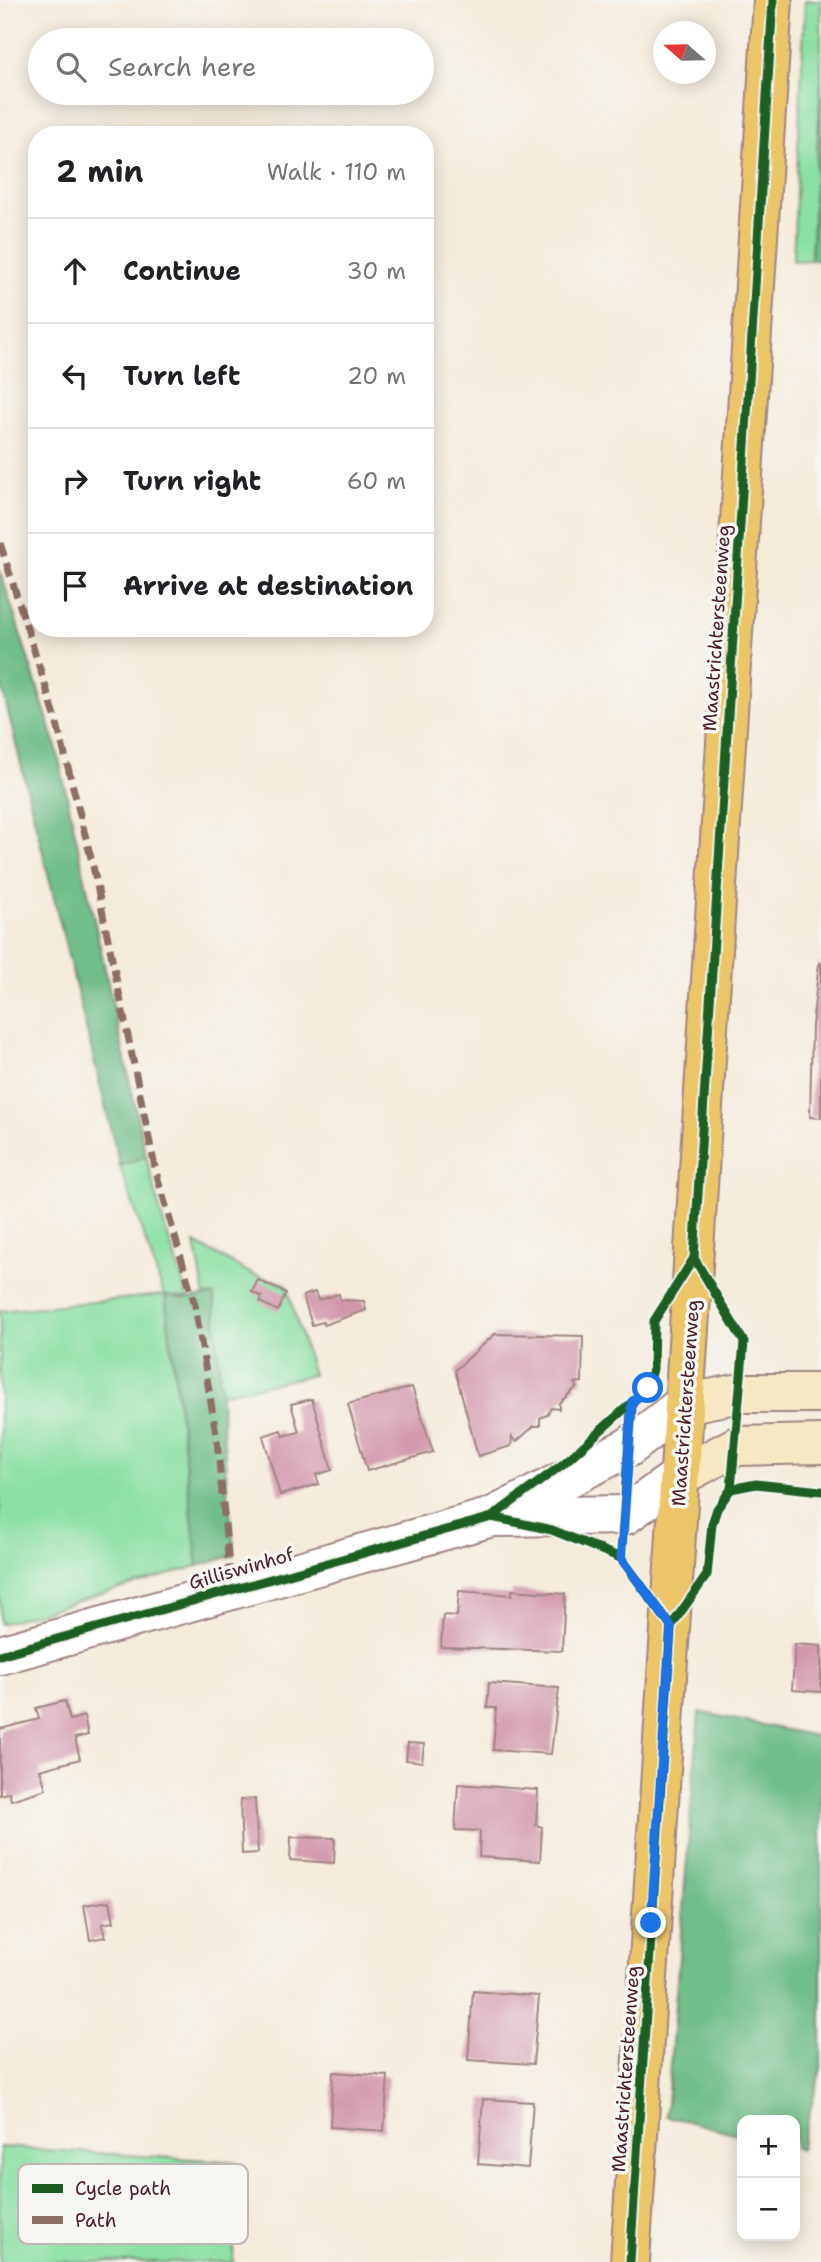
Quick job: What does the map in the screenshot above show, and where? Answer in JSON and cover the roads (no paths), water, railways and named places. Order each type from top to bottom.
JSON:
[{"type":"main road","name":"Maastrichtersteenweg","points":[[630,2262],[773,0]]},
{"type":"main road","name":"Gilliswinhof","points":[[684,1404],[740,1394],[821,1394]]},
{"type":"main road","name":"Gilliswinhof","points":[[680,1476],[737,1446],[821,1444]]},
{"type":"street","name":"Gilliswinhof","points":[[0,1655],[492,1517],[629,1447],[684,1404]]},
{"type":"street","name":"Gilliswinhof","points":[[492,1517],[625,1515],[680,1476]]}]
